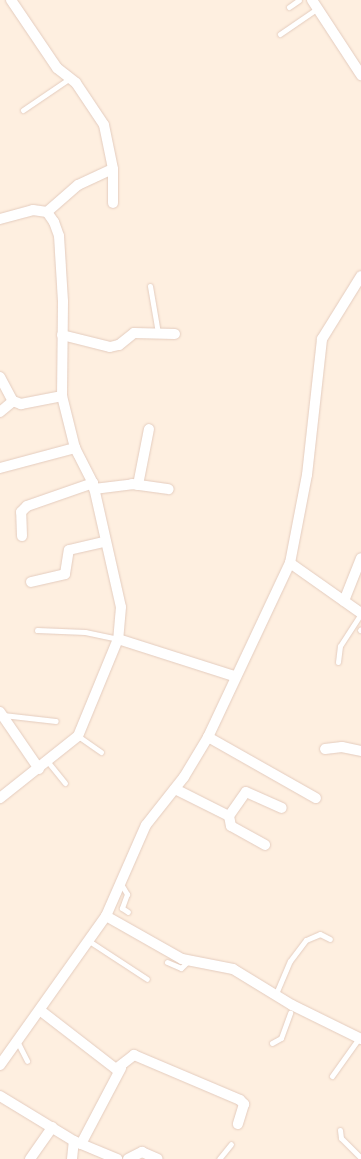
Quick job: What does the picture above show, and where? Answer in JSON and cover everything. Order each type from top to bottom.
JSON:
[{"type":"street","points":[[11,0],[56,68],[70,78],[104,125],[113,169],[113,203]]},
{"type":"street","points":[[315,4],[361,75]]},
{"type":"street","points":[[0,219],[33,210],[47,212],[78,185],[113,169]]},
{"type":"street","points":[[0,798],[48,762],[78,736],[118,639],[121,607],[104,542],[93,486],[75,448],[62,396],[59,236],[47,212]]},
{"type":"street","points":[[0,1065],[41,1011],[106,916],[146,825],[175,789],[208,737],[234,676],[290,563],[307,475],[322,340],[361,276]]},
{"type":"street","points":[[62,335],[110,347],[119,345],[134,333],[175,334]]},
{"type":"street","points":[[0,377],[13,401],[21,404],[62,396]]},
{"type":"street","points":[[0,412],[13,401]]},
{"type":"street","points":[[138,484],[149,429]]},
{"type":"street","points":[[0,468],[75,448]]},
{"type":"street","points":[[22,536],[21,512],[27,506],[93,486],[138,484],[168,489]]},
{"type":"street","points":[[31,582],[65,574],[68,550],[104,542]]},
{"type":"street","points":[[344,601],[361,558]]},
{"type":"street","points":[[290,563],[361,613]]},
{"type":"street","points":[[118,639],[234,676]]},
{"type":"street","points":[[2,713],[39,768]]},
{"type":"street","points":[[208,737],[316,798]]},
{"type":"street","points":[[326,749],[342,747],[361,751]]},
{"type":"street","points":[[175,789],[229,816]]},
{"type":"street","points":[[265,845],[231,826],[229,816],[246,792],[282,808]]},
{"type":"street","points":[[106,916],[188,961],[233,969],[275,996],[291,1009],[360,1039]]},
{"type":"street","points":[[41,1011],[108,1064],[121,1068]]},
{"type":"street","points":[[72,1159],[77,1142],[121,1068],[130,1057],[140,1057],[240,1100],[244,1104],[238,1124]]},
{"type":"street","points":[[0,1096],[77,1142],[116,1159]]},
{"type":"street","points":[[30,1159],[52,1128]]},
{"type":"street","points":[[128,1159],[142,1152],[158,1159]]},
{"type":"lane","points":[[289,7],[299,0]]},
{"type":"lane","points":[[280,34],[315,4]]},
{"type":"lane","points":[[23,110],[70,78]]},
{"type":"lane","points":[[150,286],[158,333]]},
{"type":"lane","points":[[338,662],[340,646],[361,613]]},
{"type":"lane","points":[[37,630],[85,632],[118,639]]},
{"type":"lane","points":[[2,713],[56,721]]},
{"type":"lane","points":[[78,736],[101,752]]},
{"type":"lane","points":[[48,762],[65,783]]},
{"type":"lane","points":[[121,884],[127,894],[122,908],[128,912]]},
{"type":"lane","points":[[275,996],[290,961],[306,940],[320,934],[330,939]]},
{"type":"lane","points":[[89,941],[147,979]]},
{"type":"lane","points":[[167,962],[181,968],[188,961]]},
{"type":"lane","points":[[272,1043],[281,1038],[291,1009]]},
{"type":"lane","points":[[332,1076],[360,1039]]},
{"type":"lane","points":[[18,1043],[27,1061]]},
{"type":"lane","points":[[340,1130],[341,1138],[361,1158]]},
{"type":"lane","points":[[219,1159],[231,1144]]}]
